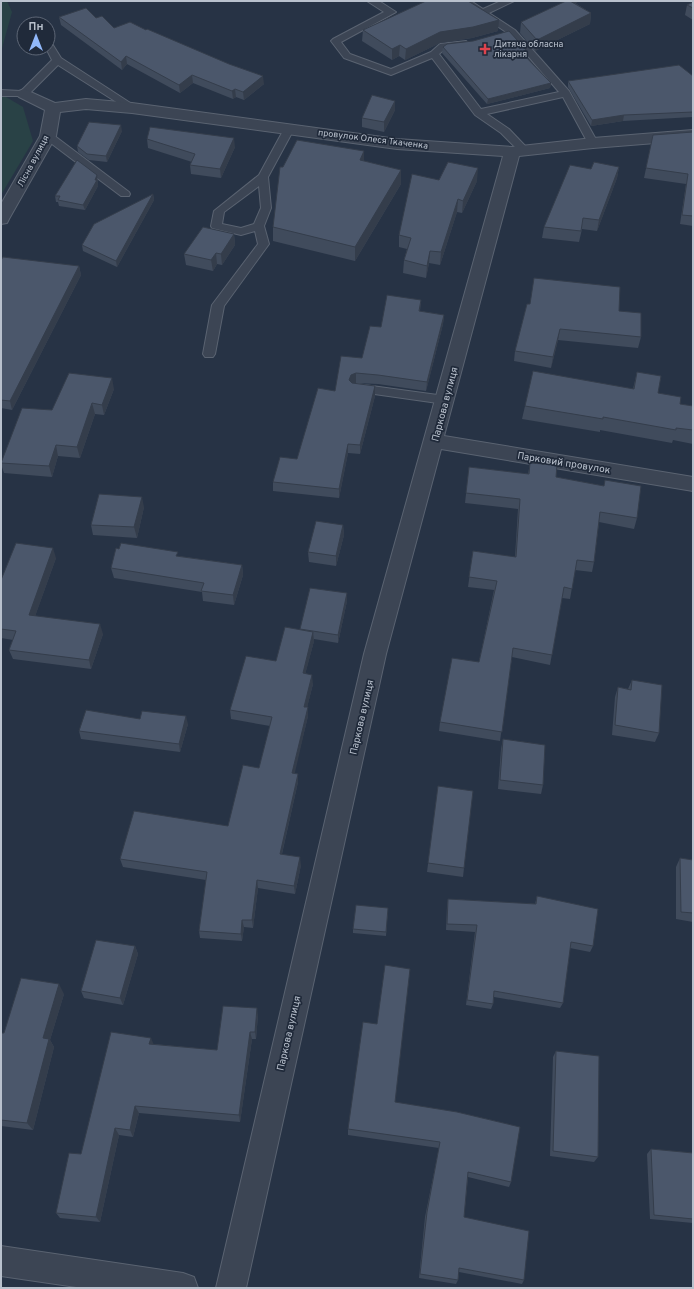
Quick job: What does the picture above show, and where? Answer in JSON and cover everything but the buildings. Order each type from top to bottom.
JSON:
[{"type":"street","points":[[24,94],[53,108]]},
{"type":"street","name":"провулок Олеся Ткаченка","points":[[53,108],[86,104],[132,108],[397,144],[519,151],[693,135]]},
{"type":"street","name":"Лісна вулиця","points":[[1,219],[48,136],[53,108]]},
{"type":"street","name":"Паркова вулиця","points":[[231,1288],[375,654],[445,400],[519,151]]},
{"type":"street","name":"Парковий провулок","points":[[434,441],[693,484]]},
{"type":"street","points":[[1,1261],[184,1288]]},
{"type":"lane","points":[[372,1],[391,12],[336,41],[347,56],[391,72],[434,54],[443,46],[472,42]]},
{"type":"lane","points":[[465,1],[512,32],[566,93],[593,143]]},
{"type":"lane","points":[[482,12],[509,1]]},
{"type":"lane","points":[[499,35],[512,32]]},
{"type":"lane","points":[[434,54],[479,113],[505,131],[519,151]]},
{"type":"lane","points":[[55,56],[57,60],[132,108]]},
{"type":"lane","points":[[1,93],[24,94],[57,60]]},
{"type":"lane","points":[[1,83],[24,94]]},
{"type":"lane","points":[[479,113],[566,93]]},
{"type":"lane","points":[[259,226],[241,232],[216,226],[219,211],[263,176],[290,129]]},
{"type":"lane","points":[[48,136],[125,194]]},
{"type":"lane","points":[[209,354],[218,305],[264,244],[259,226],[266,208],[263,176]]},
{"type":"lane","points":[[356,388],[445,400]]},
{"type":"green space","points":[[1,1],[7,1],[12,12],[1,52]]},
{"type":"green space","points":[[1,94],[23,107],[33,141],[1,195]]},
{"type":"place","name":"Дитяча обласна лікарня","points":[[485,49]]}]
